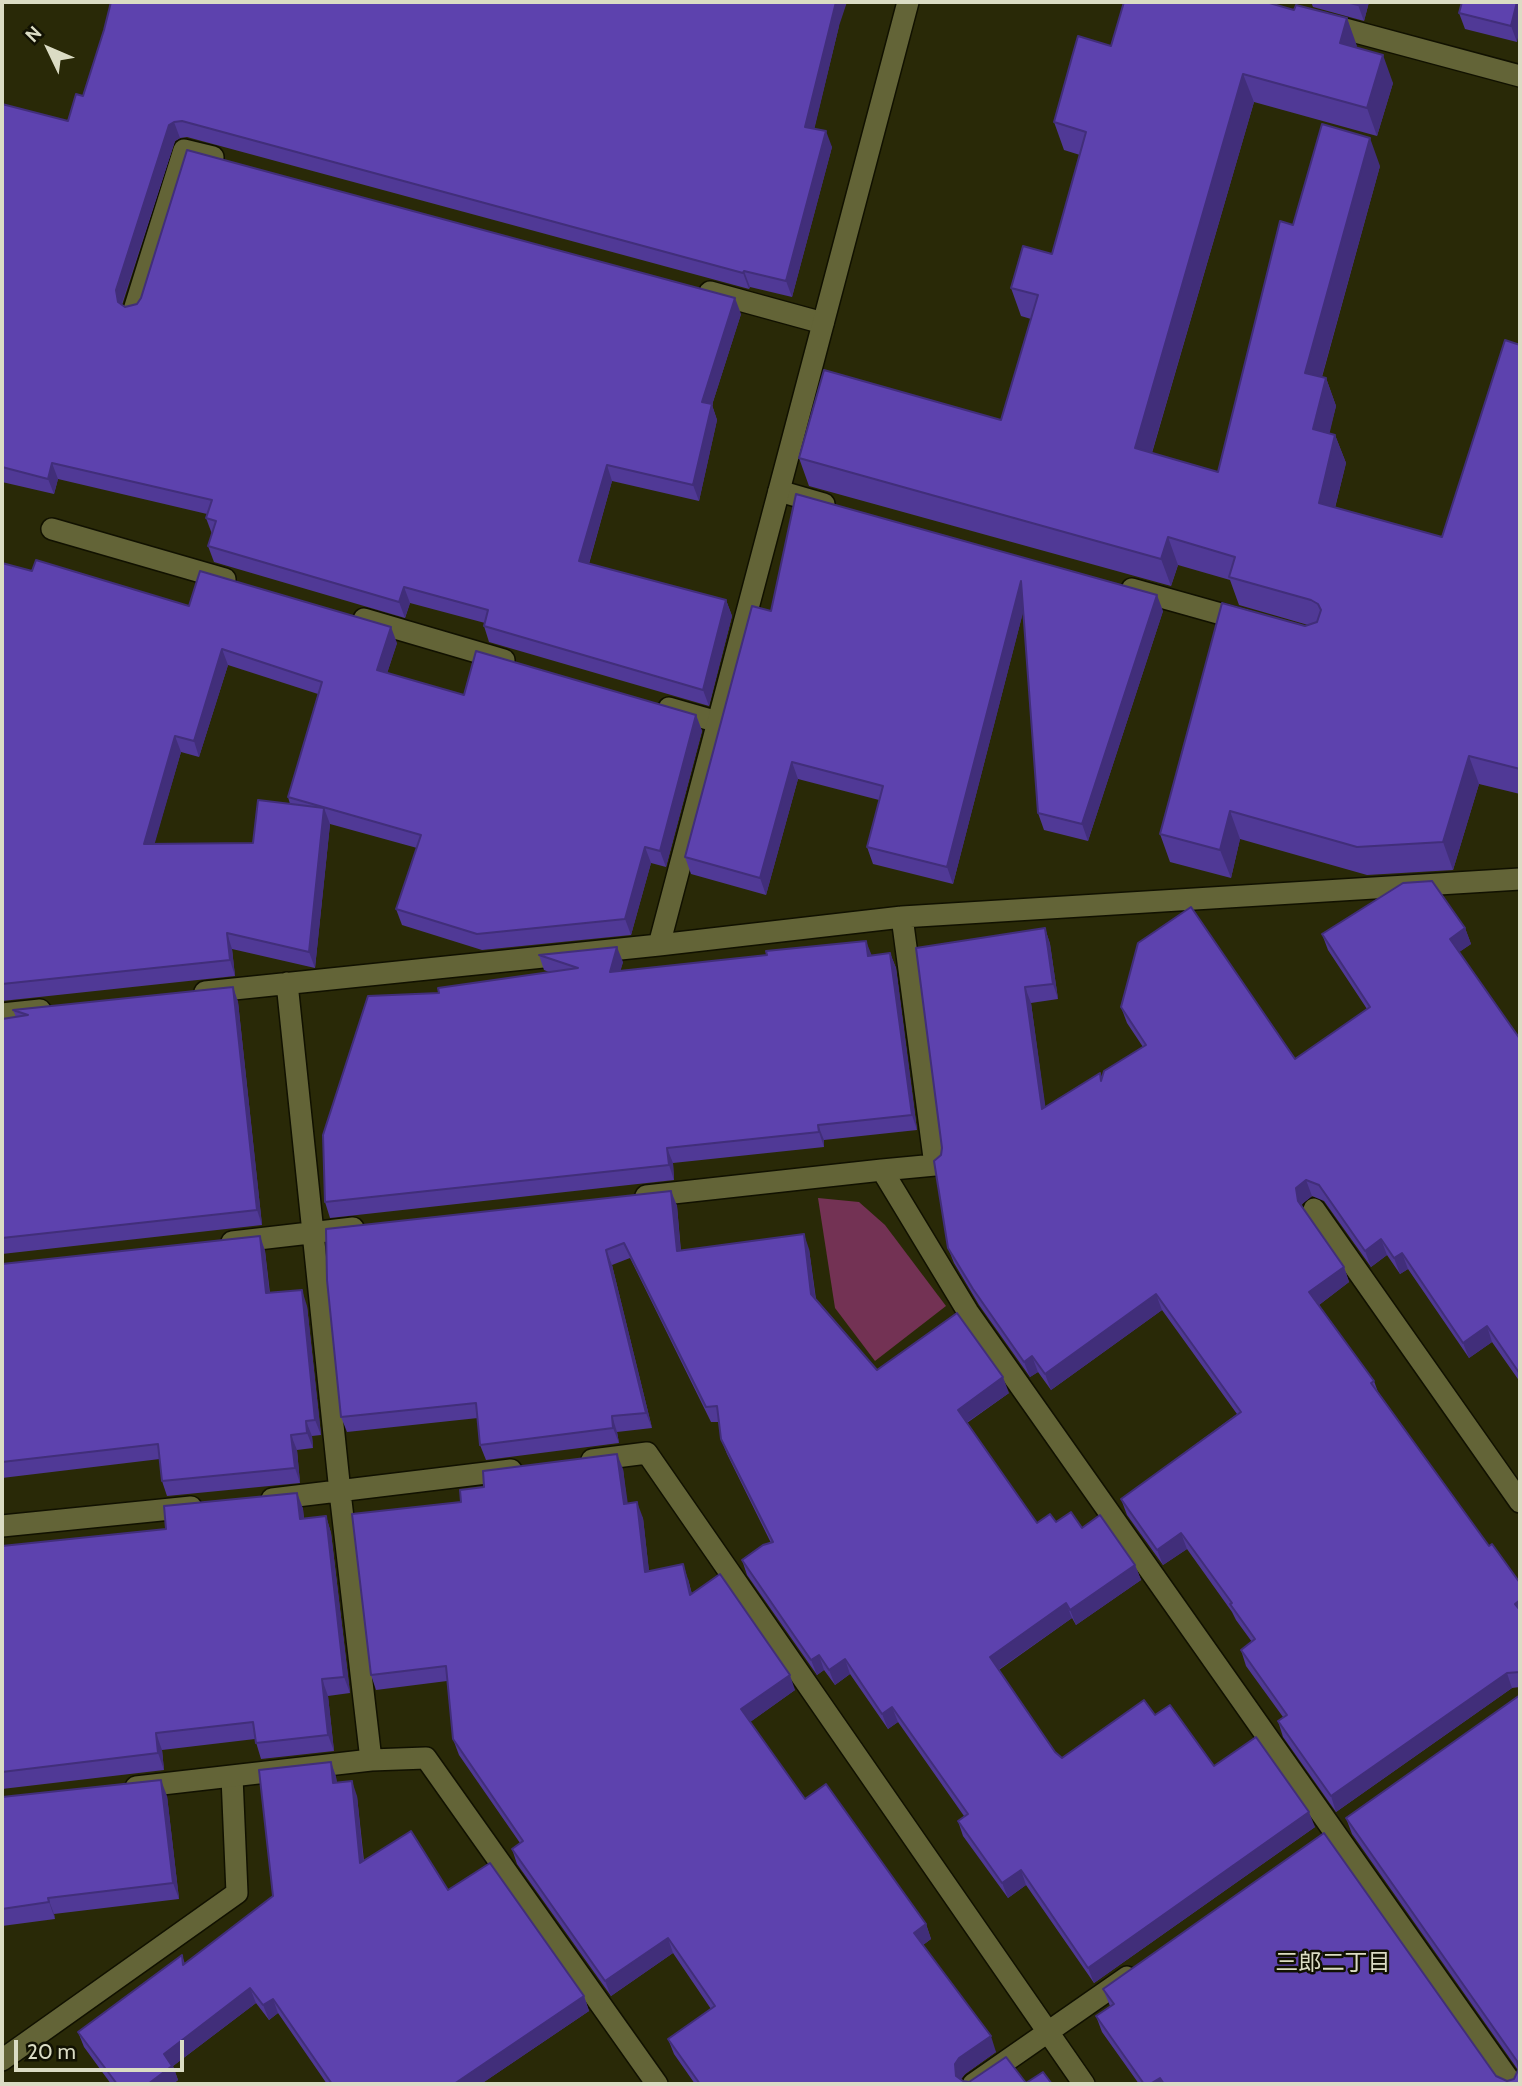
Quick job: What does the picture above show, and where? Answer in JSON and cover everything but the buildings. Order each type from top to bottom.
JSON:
[{"type":"street","points":[[659,945],[908,2]]},
{"type":"street","points":[[1308,19],[1520,76]]},
{"type":"street","points":[[134,310],[184,150],[238,164]]},
{"type":"street","points":[[690,287],[823,323]]},
{"type":"street","points":[[779,491],[846,510]]},
{"type":"street","points":[[52,529],[238,583]]},
{"type":"street","points":[[1116,585],[1264,626]]},
{"type":"street","points":[[345,614],[518,664]]},
{"type":"street","points":[[651,703],[718,722]]},
{"type":"street","points":[[178,995],[901,917],[1520,879]]},
{"type":"street","points":[[633,1197],[935,1165],[901,917]]},
{"type":"street","points":[[287,983],[371,1760]]},
{"type":"street","points":[[2,1014],[56,1008]]},
{"type":"street","points":[[882,1170],[968,1312],[1512,2084]]},
{"type":"street","points":[[1314,1209],[1520,1502]]},
{"type":"street","points":[[205,1245],[369,1226]]},
{"type":"street","points":[[567,1463],[647,1453],[1084,2084]]},
{"type":"street","points":[[245,1501],[340,1492],[527,1468]]},
{"type":"street","points":[[2,1526],[205,1506]]},
{"type":"street","points":[[110,1790],[371,1760],[426,1758],[657,2084]]},
{"type":"street","points":[[2,2060],[237,1893],[232,1777]]},
{"type":"street","points":[[1312,1846],[1356,1815]]},
{"type":"street","points":[[973,2084],[1147,1963]]},
{"type":"shaded area","points":[[818,1198],[859,1202],[885,1225],[946,1306],[875,1361],[835,1308]]},
{"type":"district","name":"三郎二丁目","points":[[1333,1963]]}]
